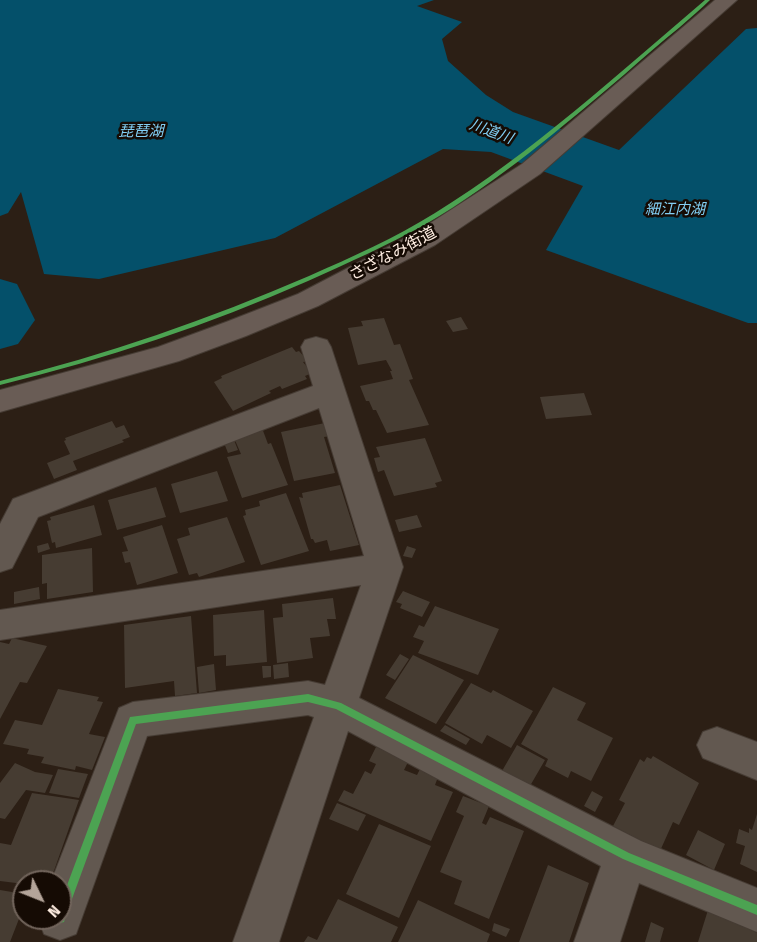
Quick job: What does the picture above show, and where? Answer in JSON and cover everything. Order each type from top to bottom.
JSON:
[{"type":"main road","name":"さざなみ街道","points":[[0,401],[168,354],[308,300],[425,239],[531,169],[727,0]]},
{"type":"street","points":[[256,942],[385,567],[316,346]]},
{"type":"street","points":[[0,558],[25,508],[329,392]]},
{"type":"street","points":[[0,625],[385,567]]},
{"type":"street","points":[[72,885],[133,720],[308,698],[338,706],[626,856],[757,910]]},
{"type":"street","points":[[717,745],[757,760]]},
{"type":"street","points":[[597,942],[626,856]]},
{"type":"water","name":"琵琶湖","points":[[0,0],[434,0],[417,6],[462,22],[442,39],[448,61],[486,95],[513,112],[619,150],[746,29],[757,28],[757,323],[748,323],[546,250],[583,186],[491,152],[443,149],[275,238],[99,279],[44,274],[21,192],[8,213],[0,216]]},
{"type":"building","points":[[461,317],[468,329],[453,332],[446,321]]},
{"type":"building","points":[[384,318],[394,345],[400,344],[413,379],[409,380],[429,425],[387,433],[376,410],[373,410],[369,401],[366,401],[360,386],[393,379],[390,371],[392,371],[386,360],[358,365],[348,328],[363,326],[361,321]]},
{"type":"building","points":[[292,347],[308,361],[303,362],[312,373],[305,376],[307,379],[282,389],[280,386],[269,391],[271,393],[233,411],[214,382],[222,378],[221,376]]},
{"type":"building","points":[[584,393],[592,415],[546,419],[540,397]]},
{"type":"building","points":[[112,421],[116,428],[124,425],[130,437],[122,440],[124,442],[73,461],[77,470],[54,479],[47,463],[70,454],[64,441],[65,438]]},
{"type":"building","points":[[325,423],[330,436],[324,437],[335,473],[294,481],[281,432]]},
{"type":"building","points":[[262,428],[268,444],[271,443],[288,485],[242,498],[227,457],[241,454],[234,438]]},
{"type":"building","points":[[425,438],[442,481],[435,483],[437,487],[394,496],[384,470],[378,472],[374,458],[380,457],[376,447]]},
{"type":"building","points":[[234,440],[238,450],[228,453],[224,443]]},
{"type":"building","points":[[217,471],[228,501],[180,513],[171,484]]},
{"type":"building","points":[[340,485],[359,545],[330,551],[327,540],[315,543],[311,539],[299,497],[303,498],[302,493]]},
{"type":"building","points":[[156,487],[166,517],[117,530],[108,500]]},
{"type":"building","points":[[286,493],[309,551],[261,565],[243,516],[246,515],[245,510],[260,506],[259,501]]},
{"type":"building","points":[[94,505],[102,535],[56,548],[55,542],[52,543],[47,521],[51,520],[50,517]]},
{"type":"building","points":[[417,515],[422,527],[399,532],[395,520]]},
{"type":"building","points":[[227,517],[245,562],[199,577],[197,573],[189,575],[177,539],[190,535],[188,528]]},
{"type":"building","points":[[162,525],[178,573],[137,585],[130,562],[125,563],[122,552],[128,551],[123,537]]},
{"type":"building","points":[[48,543],[50,549],[38,553],[37,546]]},
{"type":"building","points":[[407,546],[416,549],[412,558],[403,556]]},
{"type":"building","points":[[92,548],[93,592],[47,599],[47,583],[42,584],[42,555]]},
{"type":"building","points":[[39,587],[40,599],[14,604],[14,592]]},
{"type":"building","points":[[403,591],[430,602],[422,617],[400,608],[402,604],[396,602]]},
{"type":"building","points":[[333,598],[336,619],[327,619],[330,636],[310,638],[313,658],[277,663],[273,618],[283,617],[282,604]]},
{"type":"building","points":[[435,606],[499,629],[478,675],[418,653],[424,641],[413,637],[419,625],[424,627]]},
{"type":"building","points":[[264,610],[267,662],[226,666],[226,655],[214,656],[213,615]]},
{"type":"building","points":[[191,616],[197,693],[175,696],[174,681],[125,688],[124,625]]},
{"type":"building","points":[[12,638],[47,646],[27,683],[20,682],[0,719],[0,642],[9,644]]},
{"type":"building","points":[[400,654],[409,659],[395,680],[386,675]]},
{"type":"building","points":[[413,655],[464,680],[436,724],[385,698]]},
{"type":"building","points":[[288,663],[289,677],[274,679],[273,665]]},
{"type":"building","points":[[214,664],[216,690],[199,693],[197,667]]},
{"type":"building","points":[[262,666],[271,666],[271,677],[263,678]]},
{"type":"building","points":[[471,683],[491,693],[493,690],[533,711],[511,748],[487,735],[482,744],[445,723]]},
{"type":"building","points":[[553,687],[586,703],[577,720],[613,738],[591,781],[571,771],[568,778],[545,766],[548,759],[521,744]]},
{"type":"building","points":[[58,689],[99,697],[97,701],[103,702],[89,734],[105,737],[92,770],[76,766],[75,770],[41,763],[44,757],[27,754],[29,749],[3,744],[15,720],[42,725]]},
{"type":"building","points":[[445,725],[470,739],[466,745],[440,731]]},
{"type":"building","points":[[517,745],[545,760],[530,786],[502,771]]},
{"type":"building","points":[[376,747],[409,760],[404,770],[417,775],[420,769],[438,777],[435,785],[453,792],[431,841],[338,801],[344,790],[353,794],[365,771],[371,774],[376,764],[369,761]]},
{"type":"building","points":[[653,756],[699,783],[679,825],[673,822],[660,851],[613,826],[625,803],[619,800],[640,759],[644,762],[647,757],[651,759]]},
{"type":"building","points":[[15,763],[35,772],[53,775],[45,793],[26,790],[5,819],[0,818],[0,783]]},
{"type":"building","points":[[58,769],[88,774],[79,798],[49,793]]},
{"type":"building","points":[[592,791],[603,797],[595,812],[584,806]]},
{"type":"building","points":[[32,793],[79,800],[54,870],[12,870],[12,882],[0,881],[0,843],[11,845]]},
{"type":"building","points":[[463,796],[489,806],[482,823],[486,825],[490,817],[524,831],[489,919],[454,904],[462,881],[440,872],[464,816],[456,812]]},
{"type":"building","points":[[337,803],[366,815],[358,831],[329,819]]},
{"type":"building","points":[[757,814],[757,872],[740,864],[745,846],[736,843],[739,829],[749,833],[749,828],[752,830]]},
{"type":"building","points":[[379,824],[431,846],[399,918],[346,894]]},
{"type":"building","points":[[698,830],[725,844],[714,870],[686,855]]},
{"type":"building","points":[[548,865],[589,883],[569,942],[519,942]]},
{"type":"building","points":[[0,890],[12,892],[12,930],[15,930],[10,942],[0,942]]},
{"type":"building","points":[[338,899],[398,927],[391,942],[304,942],[308,936],[317,940]]},
{"type":"building","points":[[418,900],[490,934],[487,942],[398,942]]},
{"type":"building","points":[[708,910],[753,925],[751,930],[757,933],[757,942],[698,942]]},
{"type":"building","points":[[651,922],[664,928],[660,942],[645,942]]},
{"type":"building","points":[[494,923],[510,929],[506,937],[492,931]]},
{"type":"waterway","points":[[0,295],[10,320],[0,332]]},
{"type":"cycle path","points":[[0,383],[83,361],[166,335],[325,271],[411,230],[474,190],[543,139],[708,0]]},
{"type":"cycle path","points":[[72,885],[133,720],[308,698],[338,706],[626,856],[757,910]]},
{"type":"water label","name":"川道川","points":[[491,132]]},
{"type":"water label","name":"細江内湖","points":[[675,210]]}]
